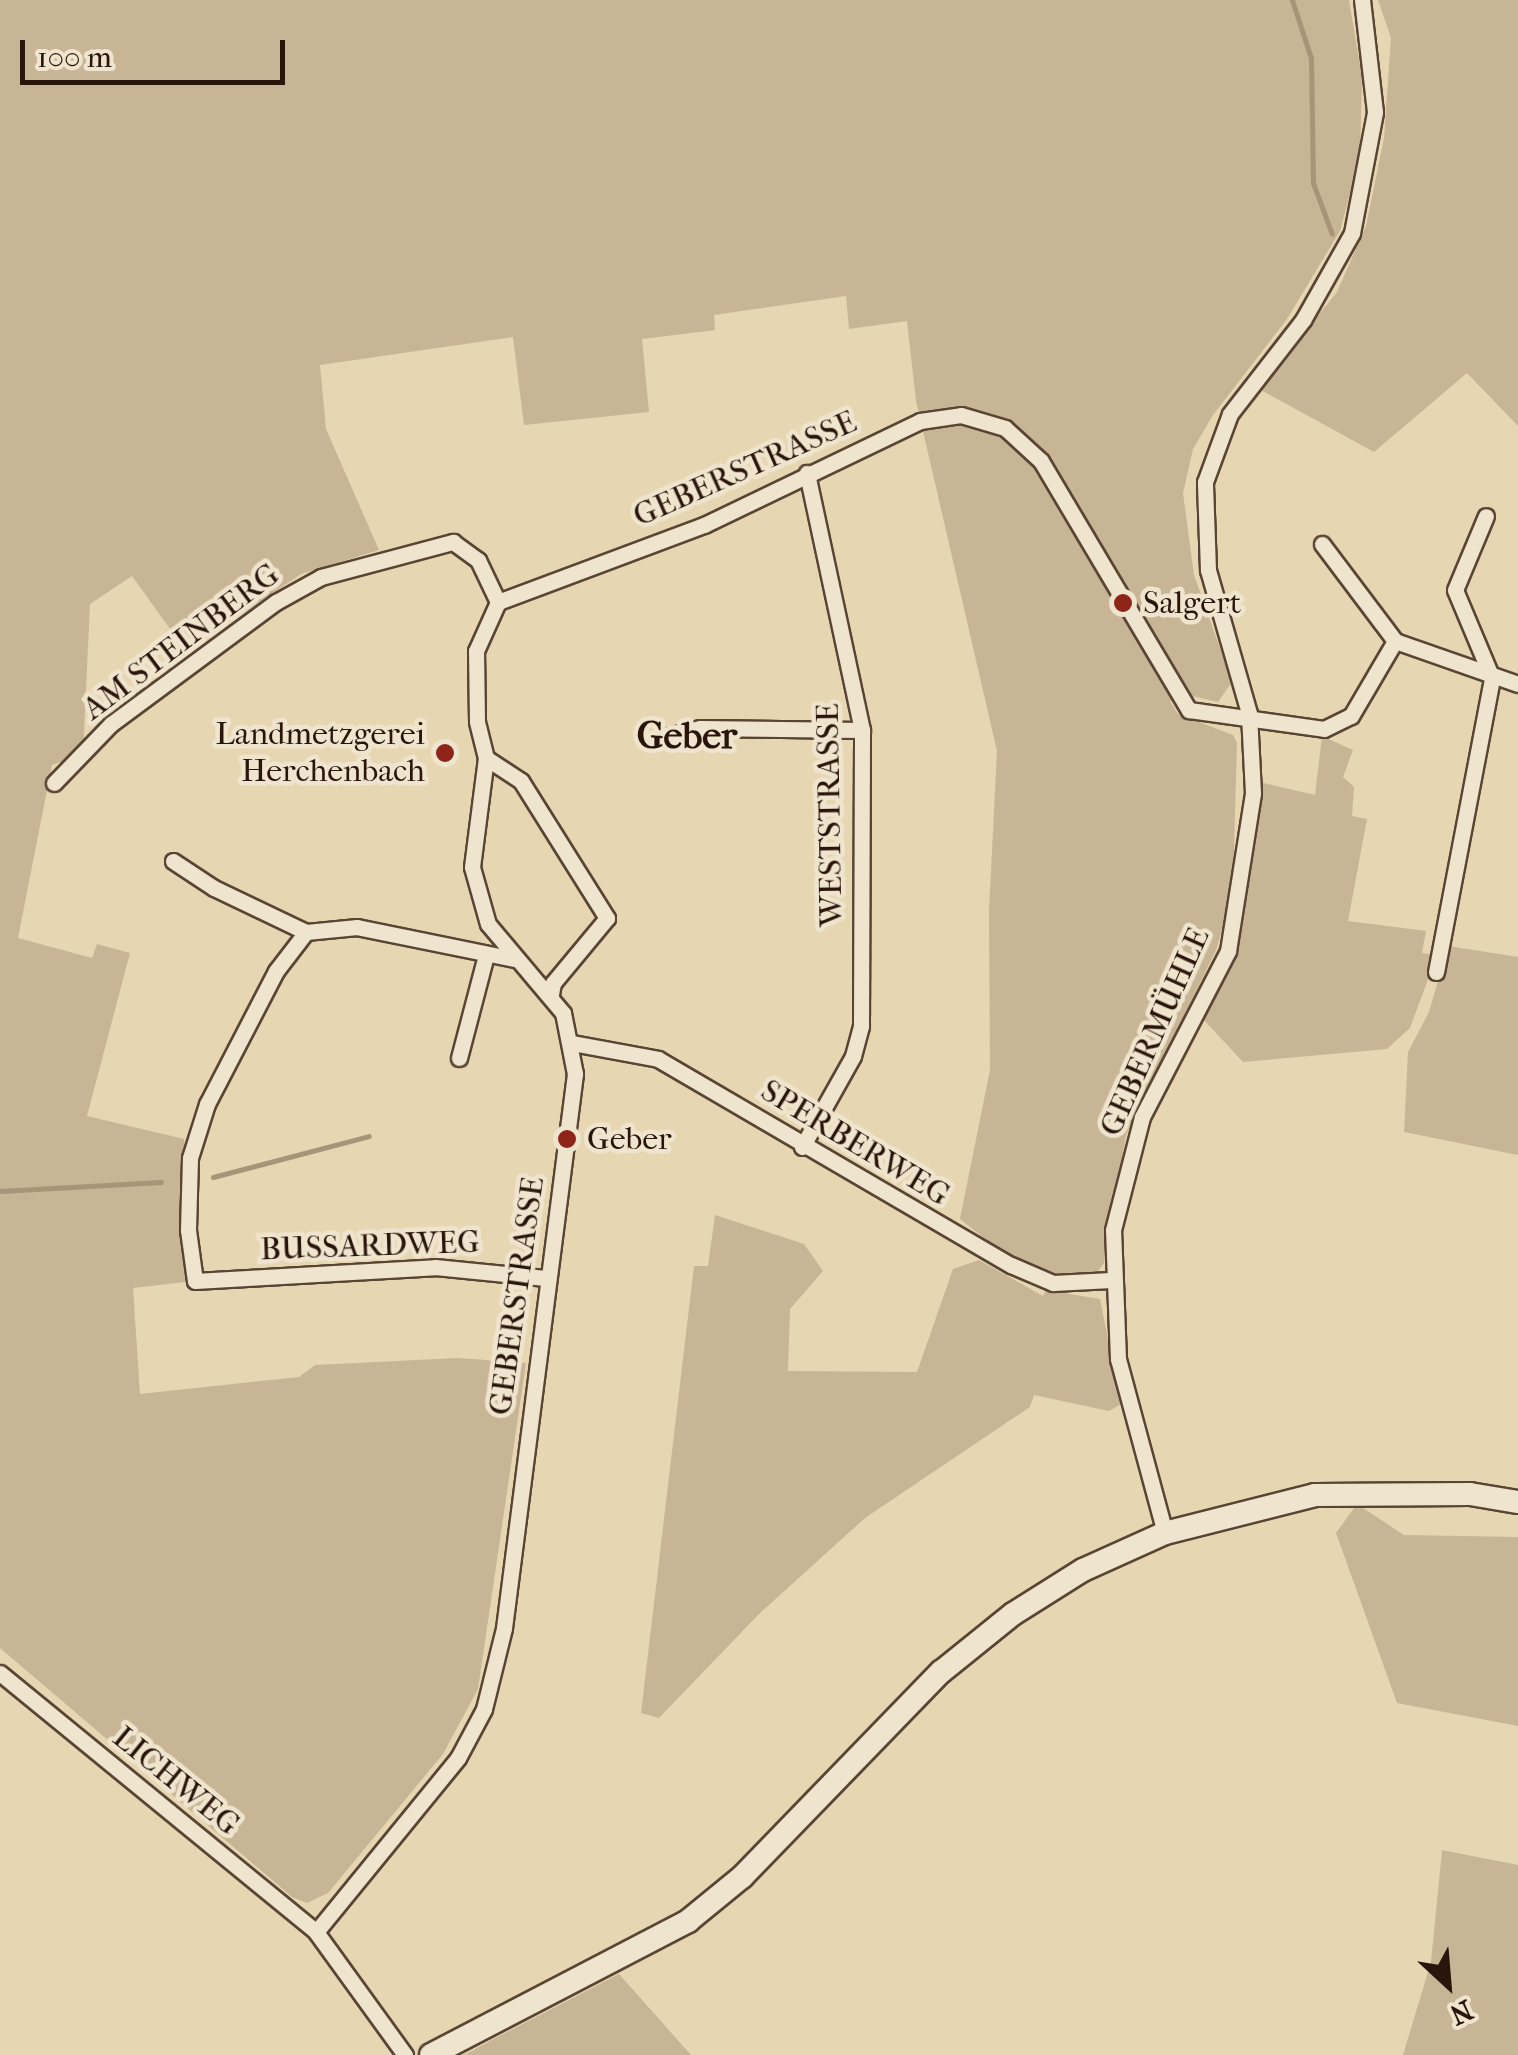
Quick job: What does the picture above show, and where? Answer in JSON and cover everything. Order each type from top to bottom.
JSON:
[{"type":"street","name":"GEBERMÜHLE","points":[[1166,1532],[1118,1359],[1111,1280],[1120,1186],[1142,1117],[1228,951],[1252,793],[1249,713],[1208,570],[1205,482],[1230,414],[1302,320],[1352,232],[1375,112],[1362,0]]},
{"type":"street","name":"GEBERSTRASSE","points":[[316,1932],[458,1758],[484,1709],[504,1628],[546,1278],[574,1093],[572,1043],[551,994],[514,959],[488,924],[472,867],[486,758],[476,722],[476,650],[498,602],[704,525],[920,421],[962,414],[1005,428],[1041,461],[1181,704],[1208,712],[1249,713]]},
{"type":"street","name":"WESTSTRASSE","points":[[802,1148],[854,1056],[860,1026],[862,730],[806,473]]},
{"type":"street","points":[[1436,972],[1492,678],[1455,590],[1486,516]]},
{"type":"street","name":"AM STEINBERG","points":[[54,783],[110,724],[276,602],[322,577],[453,542],[478,560],[498,602]]},
{"type":"street","points":[[1322,544],[1395,642],[1449,656],[1492,678],[1518,684]]},
{"type":"street","points":[[1249,713],[1324,730],[1340,723],[1366,695],[1395,642]]},
{"type":"street","points":[[668,736],[700,728],[862,730]]},
{"type":"street","points":[[486,758],[521,780],[607,918],[553,983],[551,994]]},
{"type":"street","points":[[173,861],[214,888],[306,932],[357,928],[514,959]]},
{"type":"street","name":"BUSSARDWEG","points":[[306,932],[241,1035],[194,1140],[186,1212],[195,1282],[435,1267],[546,1278]]},
{"type":"street","points":[[458,1058],[486,954]]},
{"type":"street","name":"SPERBERWEG","points":[[572,1043],[658,1059],[802,1148],[1011,1266],[1053,1282],[1111,1280]]},
{"type":"street","points":[[431,2055],[688,1922],[742,1877],[956,1660],[1083,1570],[1166,1532],[1316,1494],[1470,1494],[1518,1502]]},
{"type":"street","name":"LICHWEG","points":[[0,1673],[316,1932]]},
{"type":"street","points":[[316,1932],[404,2055]]},
{"type":"shaded area","points":[[0,0],[1349,0],[1362,77],[1360,156],[1340,231],[1287,319],[1213,415],[1193,449],[1183,493],[1194,575],[1232,682],[1218,702],[1192,696],[1170,701],[1178,714],[1233,735],[1237,743],[1233,885],[1217,948],[1126,1135],[1104,1263],[1095,1275],[1072,1278],[1012,1260],[960,1219],[990,1070],[989,911],[997,751],[916,401],[907,321],[849,329],[846,296],[714,315],[715,330],[642,339],[649,412],[524,425],[513,337],[320,365],[326,429],[379,550],[301,574],[186,651],[132,576],[90,604],[83,754],[52,765],[18,938],[92,958],[97,944],[130,953],[87,1116],[184,1139],[194,1281],[133,1288],[140,1394],[299,1377],[315,1365],[458,1358],[526,1363],[478,1689],[443,1754],[328,1893],[307,1903],[292,1897],[0,1648]]},
{"type":"shaded area","points":[[1378,0],[1518,0],[1518,426],[1467,373],[1374,452],[1259,389],[1337,292],[1366,226],[1384,138],[1391,38]]},
{"type":"shaded area","points":[[1322,736],[1353,750],[1343,777],[1354,787],[1352,816],[1367,819],[1348,921],[1426,931],[1422,953],[1437,955],[1410,1028],[1387,1049],[1243,1062],[1203,1019],[1240,935],[1254,836],[1251,780],[1315,795]]},
{"type":"shaded area","points":[[1448,946],[1518,957],[1518,1155],[1404,1132],[1408,1052],[1429,1012]]},
{"type":"shaded area","points":[[715,1215],[804,1244],[823,1271],[790,1309],[788,1371],[917,1372],[953,1269],[979,1260],[1043,1296],[1046,1290],[1100,1299],[1121,1404],[1109,1411],[1034,1395],[1030,1407],[865,1518],[758,1615],[659,1718],[641,1713],[694,1266],[708,1266]]},
{"type":"shaded area","points":[[1357,1504],[1404,1535],[1518,1537],[1518,1726],[1397,1703],[1336,1533]]},
{"type":"shaded area","points":[[1442,1850],[1518,1865],[1518,2055],[1403,2055],[1431,1962]]},
{"type":"shaded area","points":[[619,1974],[691,2055],[464,2055],[503,2034]]},
{"type":"waterway","points":[[1292,0],[1311,58],[1313,183],[1332,234]]},
{"type":"waterway","points":[[213,1177],[369,1136]]},
{"type":"waterway","points":[[0,1191],[161,1182]]},
{"type":"place","name":"Salgert","points":[[1123,603]]},
{"type":"place","name":"Landmetzgerei Herchenbach","points":[[445,753]]},
{"type":"place","name":"Geber","points":[[567,1139]]},
{"type":"district","name":"Geber","points":[[687,736]]}]
